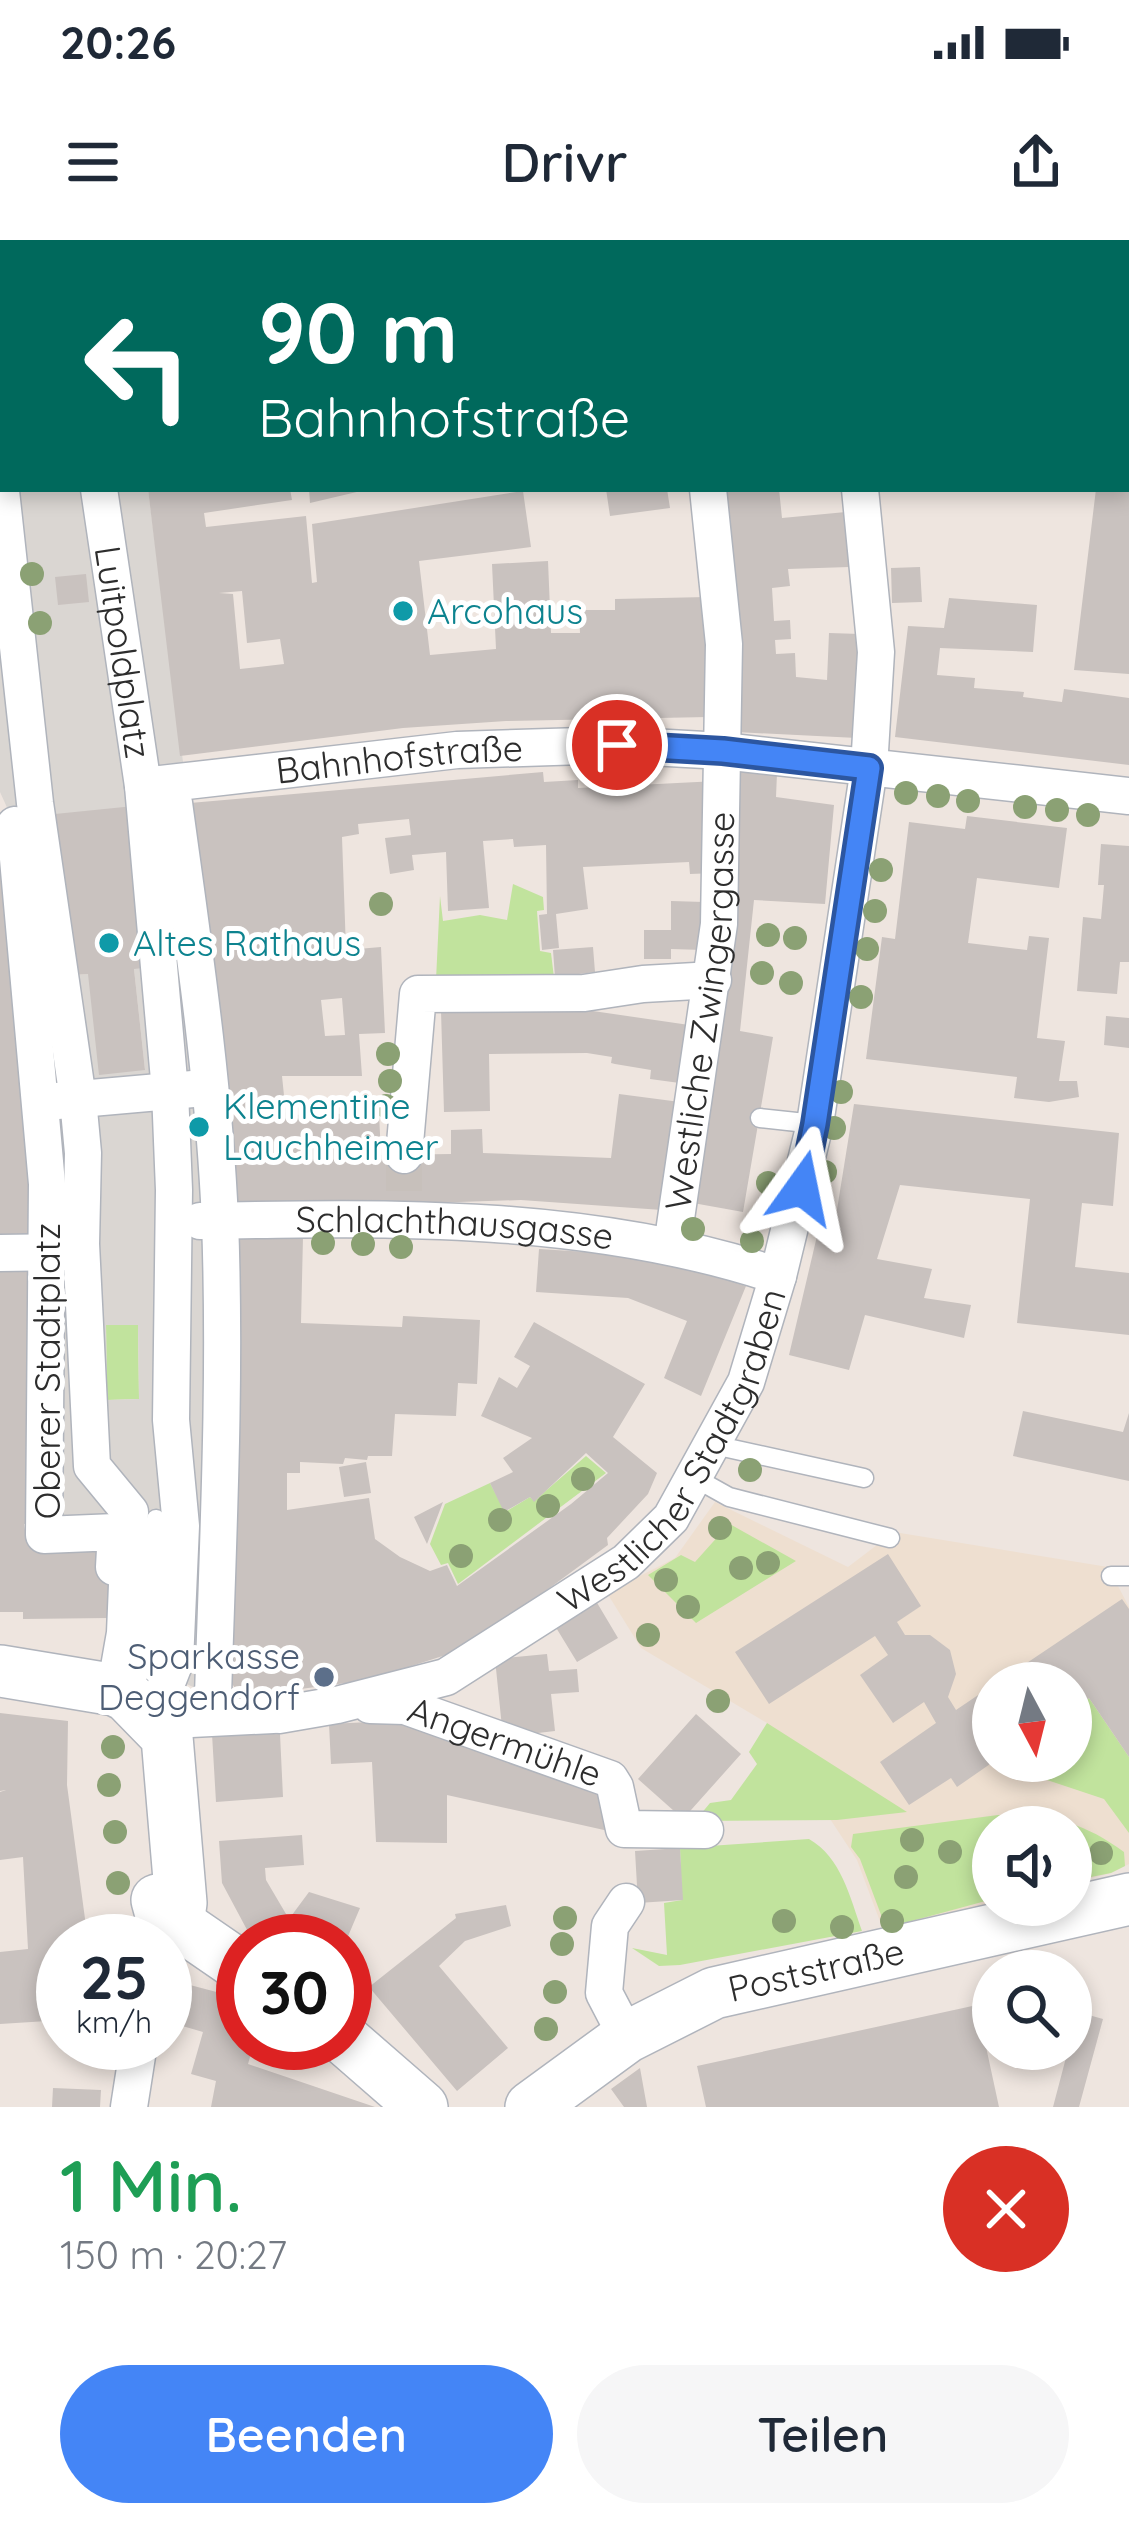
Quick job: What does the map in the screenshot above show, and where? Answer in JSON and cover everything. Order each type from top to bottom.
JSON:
[{"type":"street","points":[[0,492],[15,814]]},
{"type":"street","name":"Luitpoldplatz","points":[[100,492],[163,790]]},
{"type":"street","name":"Westliche Zwingergasse","points":[[672,1246],[719,924],[724,644],[707,492]]},
{"type":"street","name":"Westlicher Stadtgraben","points":[[126,1687],[276,1715],[446,1677],[626,1562],[671,1517],[695,1478],[746,1382],[768,1272],[815,1124],[869,768],[876,652],[860,492]]},
{"type":"street","name":"Bahnhofstraße","points":[[163,790],[457,750],[617,745],[723,751],[1129,796]]},
{"type":"street","points":[[163,790],[211,1087],[220,1220],[214,1696]]},
{"type":"street","name":"Oberer Stadtplatz","points":[[126,1687],[175,1658],[181,1526],[173,1439],[170,1091],[155,1021],[163,790]]},
{"type":"street","name":"Oberer Stadtplatz","points":[[15,814],[51,859],[80,1031],[81,1252],[92,1466],[130,1512],[126,1687]]},
{"type":"street","name":"Oberer Stadtplatz","points":[[15,814],[47,1184],[44,1535],[116,1532],[126,1687],[144,1762],[151,1875],[161,1914]]},
{"type":"street","points":[[404,1155],[418,994],[584,993],[643,983],[713,980]]},
{"type":"street","points":[[41,1103],[211,1087]]},
{"type":"street","name":"Schlachthausgasse","points":[[220,1220],[404,1212],[636,1237],[768,1272]]},
{"type":"street","points":[[174,1222],[220,1220]]},
{"type":"street","points":[[0,1253],[81,1252]]},
{"type":"street","points":[[173,1439],[220,1437]]},
{"type":"street","points":[[0,1670],[126,1687]]},
{"type":"street","name":"Angermühle","points":[[337,1705],[405,1706],[610,1779],[624,1829],[705,1830]]},
{"type":"street","name":"Poststraße","points":[[531,2107],[627,2037],[714,1993],[1129,1899]]},
{"type":"street","points":[[626,1902],[610,1926],[604,1993],[627,2037]]},
{"type":"street","points":[[372,2063],[422,2107]]},
{"type":"street","points":[[129,2107],[135,2070]]},
{"type":"lane","points":[[760,1118],[815,1124]]},
{"type":"lane","points":[[47,1184],[84,1183]]},
{"type":"lane","points":[[714,1445],[864,1478]]},
{"type":"lane","points":[[695,1478],[729,1497],[890,1538]]},
{"type":"lane","points":[[126,1687],[149,1655],[156,1519]]},
{"type":"shaded area","points":[[0,492],[148,492],[187,793],[199,984],[213,1696],[160,1672],[170,1520],[115,1533],[44,1535],[10,814],[0,792]],"holes":[[[134,806],[134,969],[145,1070],[88,974],[74,975]],[[106,1325],[138,1325],[139,1399],[107,1400]]]},
{"type":"shaded area","points":[[715,1502],[848,1567],[894,1532],[1108,1567],[1129,1607],[1129,1864],[1092,1878],[1092,1806],[972,1806],[972,1909],[884,1932],[857,1860],[767,1723],[641,1648],[607,1593],[675,1558]]},
{"type":"green space","points":[[513,884],[543,897],[544,910],[537,911],[540,951],[551,953],[555,986],[436,980],[440,896],[443,921],[480,915],[507,920]]},
{"type":"green space","points":[[106,1324],[138,1324],[139,1399],[107,1400]]},
{"type":"green space","points":[[586,1456],[606,1473],[458,1584],[448,1563],[441,1565],[430,1544],[445,1504],[490,1483],[505,1512],[530,1497],[534,1501]]},
{"type":"green space","points":[[719,1518],[796,1561],[696,1623],[648,1575],[681,1555],[695,1562],[721,1533],[714,1524]]},
{"type":"green space","points":[[1092,1702],[1129,1757],[1129,1833],[1104,1799],[1053,1782],[1092,1782]]},
{"type":"green space","points":[[767,1723],[907,1812],[837,1820],[695,1821],[710,1803],[731,1800],[757,1764],[749,1752]]},
{"type":"green space","points":[[972,1818],[972,1905],[886,1928],[851,1847],[853,1834]]},
{"type":"green space","points":[[1092,1833],[1124,1852],[1125,1866],[1092,1877]]},
{"type":"green space","points":[[809,1839],[837,1867],[862,1931],[680,1965],[659,1966],[632,1948],[667,1955],[664,1903],[682,1900],[680,1848]]},
{"type":"building","points":[[148,492],[291,492],[292,500],[204,513],[206,527],[306,516],[312,583],[317,582],[312,524],[523,492],[531,547],[419,561],[430,655],[496,649],[492,564],[548,561],[551,633],[580,633],[579,610],[615,610],[615,599],[707,597],[708,717],[403,728],[180,756]],"holes":[[[242,591],[247,643],[280,639],[284,664],[240,669],[233,594],[219,593]]]},
{"type":"building","points":[[309,492],[357,492],[310,503]]},
{"type":"building","points":[[606,492],[667,492],[670,508],[610,516]]},
{"type":"building","points":[[718,492],[779,492],[782,518],[846,512],[849,567],[788,569],[790,586],[772,588],[774,621],[790,620],[791,639],[775,640],[776,654],[795,653],[796,677],[827,680],[829,633],[860,634],[857,738],[736,732]]},
{"type":"building","points":[[1096,492],[1129,492],[1129,674],[1074,670]]},
{"type":"building","points":[[920,567],[922,602],[892,603],[891,568]]},
{"type":"building","points":[[86,574],[89,602],[58,605],[55,577]]},
{"type":"building","points":[[949,598],[1037,605],[1033,652],[940,648],[937,675],[975,678],[974,688],[1024,692],[1023,697],[1062,702],[1064,689],[1129,698],[1129,765],[895,737],[908,626],[944,628]]},
{"type":"building","points":[[732,771],[777,773],[776,797],[834,805],[825,904],[754,900],[740,1031],[773,1037],[743,1212],[693,1203],[717,1065]]},
{"type":"building","points":[[543,772],[544,782],[578,780],[578,788],[717,781],[716,873],[690,874],[689,862],[583,867],[588,909],[556,914],[559,948],[542,950],[539,915],[547,914],[546,845],[514,847],[513,839],[483,841],[489,908],[448,911],[446,852],[412,855],[414,870],[390,874],[385,838],[411,835],[409,819],[358,824],[359,834],[342,837],[346,950],[381,947],[385,1033],[359,1034],[362,1076],[282,1076],[286,1115],[379,1113],[381,1155],[451,1154],[451,1130],[482,1129],[483,1153],[611,1158],[619,1094],[680,1102],[662,1210],[521,1200],[227,1210],[190,803]],"holes":[[[342,998],[345,1035],[325,1036],[321,1000]]]},
{"type":"building","name":"Altes Rathaus","points":[[134,806],[152,967],[134,969],[145,1070],[99,1075],[88,974],[73,975],[55,814]]},
{"type":"building","points":[[967,816],[1067,828],[1059,888],[977,878],[968,943],[1027,950],[1029,936],[1049,938],[1037,1038],[1065,1041],[1059,1081],[1077,1081],[1079,1097],[1049,1102],[1014,1098],[1017,1077],[866,1059],[882,937],[895,939],[909,822],[965,829]]},
{"type":"building","points":[[0,843],[36,1239],[0,1240]]},
{"type":"building","points":[[1101,844],[1129,846],[1129,962],[1120,962],[1117,994],[1077,991],[1083,917],[1101,919]]},
{"type":"building","points":[[671,901],[704,902],[703,950],[671,949],[671,959],[644,959],[644,930],[671,930]]},
{"type":"building","points":[[593,947],[595,972],[555,977],[553,950]]},
{"type":"building","points":[[586,1010],[696,1026],[687,1084],[650,1079],[651,1070],[587,1053],[489,1054],[490,1111],[444,1112],[441,1011]]},
{"type":"building","points":[[1106,1016],[1129,1018],[1129,1048],[1104,1045]]},
{"type":"building","points":[[854,1104],[1119,1133],[1113,1206],[1082,1203],[1075,1267],[1129,1273],[1129,1335],[1017,1323],[1030,1199],[900,1185],[877,1259],[932,1269],[924,1298],[971,1305],[964,1338],[865,1315],[849,1370],[789,1355],[821,1219],[835,1222]]},
{"type":"building","points":[[303,1237],[301,1323],[402,1327],[403,1316],[480,1320],[477,1384],[458,1383],[456,1416],[395,1414],[392,1456],[345,1458],[343,1464],[300,1462],[300,1473],[287,1473],[287,1510],[369,1498],[375,1539],[430,1571],[447,1565],[457,1586],[571,1504],[608,1473],[586,1453],[534,1502],[530,1497],[504,1512],[490,1483],[513,1472],[503,1458],[532,1438],[481,1416],[499,1377],[517,1388],[530,1366],[514,1357],[534,1322],[645,1384],[613,1437],[657,1473],[648,1494],[607,1538],[608,1545],[483,1643],[368,1680],[278,1692],[283,1797],[216,1802],[212,1734],[273,1730],[272,1693],[243,1697],[232,1684],[228,1238]]},
{"type":"building","points":[[539,1249],[651,1256],[746,1286],[701,1396],[664,1378],[687,1321],[628,1298],[536,1292]]},
{"type":"building","points":[[34,1261],[37,1523],[24,1524],[26,1536],[113,1535],[108,1618],[23,1619],[23,1612],[0,1612],[0,1262]]},
{"type":"building","points":[[1023,1411],[1123,1432],[1129,1413],[1129,1481],[1013,1456]]},
{"type":"building","points":[[366,1462],[371,1493],[344,1497],[339,1467]]},
{"type":"building","points":[[443,1502],[427,1544],[414,1517]]},
{"type":"building","points":[[888,1554],[921,1606],[897,1622],[905,1635],[930,1635],[950,1650],[956,1674],[948,1697],[956,1710],[972,1699],[972,1777],[957,1787],[951,1778],[909,1805],[880,1762],[936,1723],[924,1702],[893,1723],[860,1675],[888,1655],[875,1636],[769,1704],[735,1652]]},
{"type":"building","points":[[593,1596],[618,1638],[577,1662],[552,1621]]},
{"type":"building","points":[[1122,1599],[1129,1609],[1129,1757],[1092,1702],[1092,1662],[1028,1662]]},
{"type":"building","points":[[547,1654],[549,1671],[577,1669],[579,1692],[551,1694],[555,1731],[503,1737],[495,1659]]},
{"type":"building","points":[[0,1713],[68,1721],[67,1785],[84,1914],[36,1914],[36,2022],[0,2024],[0,1952],[28,1949],[23,1857],[0,1860],[0,1792],[6,1790],[0,1791]]},
{"type":"building","points":[[696,1714],[741,1754],[683,1819],[638,1779]]},
{"type":"building","points":[[329,1724],[415,1726],[608,1789],[613,1832],[447,1795],[447,1843],[376,1842],[372,1762],[331,1764]]},
{"type":"building","points":[[302,1835],[304,1865],[265,1868],[266,1880],[286,1914],[239,1914],[222,1883],[219,1841]]},
{"type":"building","points":[[680,1848],[683,1900],[638,1903],[635,1851]]},
{"type":"building","points":[[309,1892],[360,1908],[357,1914],[293,1914]]},
{"type":"building","points":[[506,1905],[511,1926],[465,1941],[439,1966],[508,2048],[457,2091],[372,1991],[372,1985],[456,1918],[455,1914]]},
{"type":"building","points":[[192,1986],[216,1992],[216,2070],[266,2070],[375,2107],[211,2107],[216,2081],[191,2074],[203,2032],[192,2029]]},
{"type":"building","points":[[972,2006],[972,2070],[991,2070],[999,2107],[706,2107],[697,2066]]},
{"type":"building","points":[[1092,2016],[1103,2019],[1092,2059]]},
{"type":"building","points":[[640,2068],[647,2107],[624,2107],[611,2089]]},
{"type":"building","points":[[1063,2070],[1089,2070],[1079,2107],[1053,2107]]},
{"type":"building","points":[[53,2088],[101,2090],[100,2107],[52,2107]]},
{"type":"tunnel","points":[[404,1155],[404,1202]]},
{"type":"place","name":"Arcohaus","points":[[403,611]]},
{"type":"place","name":"Altes Rathaus","points":[[109,943]]},
{"type":"place","name":"Klementine Lauchheimer","points":[[199,1127]]},
{"type":"place","name":"Sparkasse Deggendorf","points":[[324,1677]]},
{"type":"route","points":[[617,745],[723,751],[869,768],[802,1188]]}]
